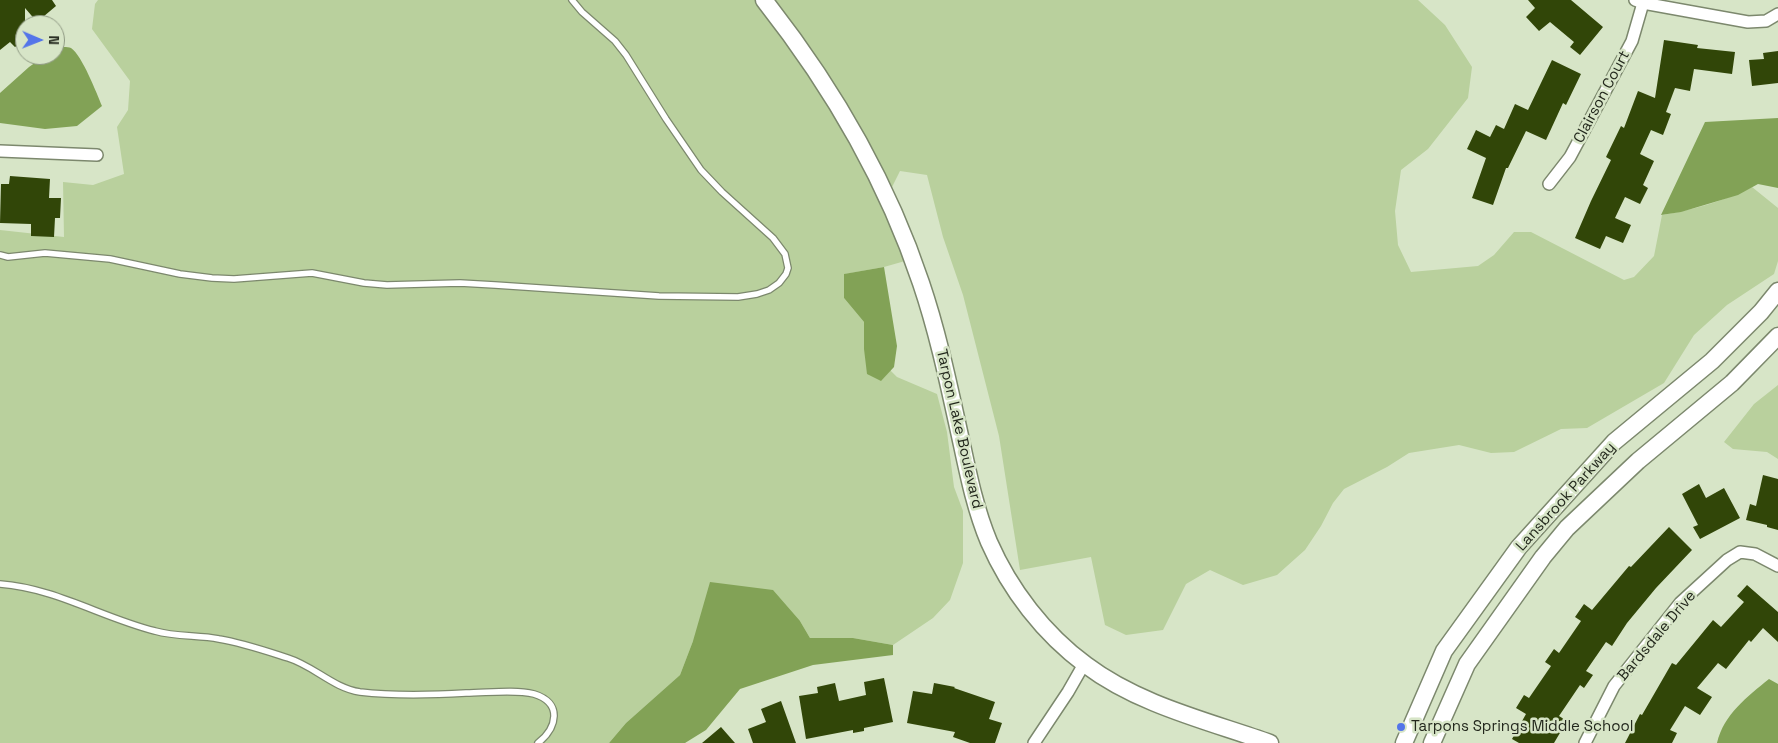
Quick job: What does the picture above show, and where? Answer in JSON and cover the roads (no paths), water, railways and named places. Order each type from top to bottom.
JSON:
[{"type":"street","name":"Tarpon Lake Boulevard","points":[[764,0],[785,26],[814,68],[852,130],[878,178],[904,234],[935,327],[977,508],[999,562],[1028,607],[1047,631],[1084,664],[1111,683],[1189,716],[1270,743]]},
{"type":"street","points":[[1639,2],[1748,22],[1766,21],[1778,14]]},
{"type":"street","name":"Clairson Court","points":[[1548,184],[1570,157],[1632,41],[1639,2]]},
{"type":"street","points":[[0,151],[97,155]]},
{"type":"street","name":"Lansbrook Parkway","points":[[1404,743],[1444,651],[1519,547],[1614,442],[1712,361],[1761,312],[1778,290]]},
{"type":"street","name":"Lansbrook Parkway","points":[[1432,743],[1467,664],[1543,557],[1567,528],[1638,461],[1732,383],[1778,336]]},
{"type":"street","name":"Bardsdale Drive","points":[[1585,743],[1614,686],[1680,603],[1727,560],[1740,552],[1755,554],[1778,566]]},
{"type":"street","points":[[1034,743],[1084,664]]},
{"type":"lane","points":[[0,255],[16,257],[45,253],[110,259],[180,274],[227,279],[312,273],[364,283],[387,285],[495,284],[668,296],[738,297],[757,294],[769,290],[780,283],[788,268],[785,254],[773,238],[722,192],[701,170],[626,55],[615,41],[582,12],[572,0]]},
{"type":"lane","points":[[0,584],[24,587],[52,594],[153,631],[219,639],[253,647],[294,660],[349,690],[414,695],[509,692],[534,694],[548,702],[552,707],[555,718],[552,729],[538,743]]},
{"type":"place","name":"Tarpons Springs Middle School","points":[[1401,727]]}]
